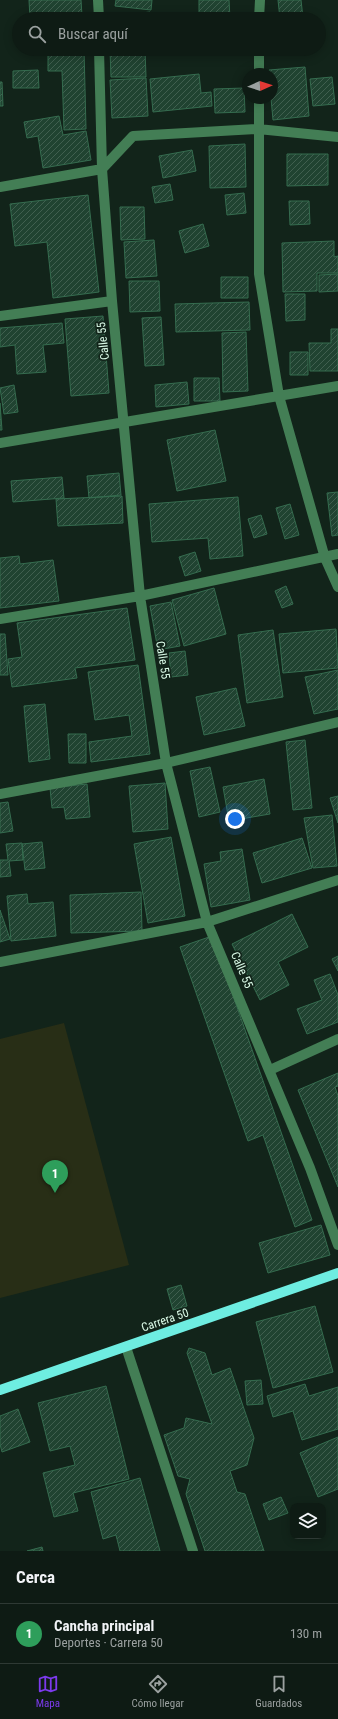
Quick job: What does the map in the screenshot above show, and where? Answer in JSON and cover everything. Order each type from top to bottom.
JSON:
[{"type":"main road","name":"Carrera 50","points":[[0,1390],[338,1273]]},
{"type":"street","points":[[98,0],[99,12]]},
{"type":"street","points":[[259,12],[260,0]]},
{"type":"street","name":"Calle 55","points":[[99,56],[102,169],[112,301],[140,596],[166,763],[208,922],[310,1168],[338,1245]]},
{"type":"street","points":[[259,56],[259,68]]},
{"type":"street","points":[[259,104],[259,274],[279,396],[325,558],[338,587]]},
{"type":"street","points":[[0,187],[102,169],[133,136],[258,129],[338,137]]},
{"type":"street","points":[[0,316],[112,301]]},
{"type":"street","points":[[0,443],[338,386]]},
{"type":"street","points":[[0,619],[140,596],[325,558],[338,554]]},
{"type":"street","points":[[0,794],[166,763],[338,722]]},
{"type":"street","points":[[0,962],[208,922],[338,880]]},
{"type":"street","points":[[270,1070],[338,1039]]},
{"type":"street","points":[[126,1347],[192,1551]]},
{"type":"green space","points":[[64,1023],[129,1265],[0,1298],[0,1039]]},
{"type":"building","points":[[29,0],[81,0],[82,12],[30,12]]},
{"type":"building","points":[[116,0],[152,0],[151,10],[115,6]]},
{"type":"building","points":[[199,0],[229,0],[230,12],[199,12]]},
{"type":"building","points":[[278,0],[301,0],[302,12],[279,12]]},
{"type":"building","points":[[48,56],[84,56],[86,129],[64,130],[62,71],[48,71]]},
{"type":"building","points":[[110,56],[145,56],[146,77],[111,77]]},
{"type":"building","points":[[305,67],[309,116],[273,120],[272,104],[278,104],[278,69]]},
{"type":"building","points":[[38,70],[39,88],[13,88],[13,71]]},
{"type":"building","points":[[199,74],[201,93],[211,92],[212,106],[153,112],[150,79]]},
{"type":"building","points":[[332,77],[335,104],[313,106],[310,79]]},
{"type":"building","points":[[146,78],[148,116],[112,118],[110,80]]},
{"type":"building","points":[[0,82],[2,82],[3,106],[0,106]]},
{"type":"building","points":[[242,88],[242,104],[245,104],[245,112],[215,113],[214,89]]},
{"type":"building","points":[[59,116],[63,135],[86,131],[91,160],[43,168],[38,136],[27,138],[24,122]]},
{"type":"building","points":[[245,144],[246,187],[210,188],[209,146]]},
{"type":"building","points":[[192,150],[196,171],[163,178],[159,156]]},
{"type":"building","points":[[287,154],[328,154],[328,185],[287,186]]},
{"type":"building","points":[[170,184],[173,200],[155,203],[152,187]]},
{"type":"building","points":[[244,193],[246,213],[227,215],[225,195]]},
{"type":"building","points":[[88,195],[99,292],[53,298],[47,242],[15,246],[10,204]]},
{"type":"building","points":[[289,201],[309,201],[310,224],[290,225]]},
{"type":"building","points":[[120,207],[144,207],[145,239],[121,240]]},
{"type":"building","points":[[203,224],[209,246],[185,253],[179,231]]},
{"type":"building","points":[[154,240],[157,276],[126,278],[124,242]]},
{"type":"building","points":[[334,241],[334,257],[338,256],[338,273],[317,273],[317,291],[283,292],[282,243]]},
{"type":"building","points":[[338,274],[338,291],[319,292],[319,275]]},
{"type":"building","points":[[221,277],[248,277],[248,298],[221,298]]},
{"type":"building","points":[[129,281],[159,281],[160,311],[130,312]]},
{"type":"building","points":[[285,294],[305,294],[305,320],[286,321]]},
{"type":"building","points":[[249,302],[250,330],[176,332],[175,304]]},
{"type":"building","points":[[103,316],[109,393],[71,396],[65,319]]},
{"type":"building","points":[[161,317],[164,365],[145,366],[142,318]]},
{"type":"building","points":[[62,323],[64,343],[43,345],[46,372],[17,374],[15,345],[0,347],[0,328]]},
{"type":"building","points":[[331,329],[338,329],[338,371],[310,371],[309,343],[331,343]]},
{"type":"building","points":[[246,332],[248,391],[223,392],[222,333]]},
{"type":"building","points":[[290,352],[308,352],[308,375],[290,375]]},
{"type":"building","points":[[194,378],[219,378],[220,401],[194,401]]},
{"type":"building","points":[[187,382],[189,404],[156,407],[155,385]]},
{"type":"building","points":[[14,385],[18,412],[4,414],[0,388]]},
{"type":"building","points":[[0,403],[2,430],[0,430]]},
{"type":"building","points":[[215,430],[226,481],[177,491],[167,440]]},
{"type":"building","points":[[119,473],[121,495],[89,498],[87,476]]},
{"type":"building","points":[[62,477],[64,498],[13,502],[11,481]]},
{"type":"building","points":[[338,492],[338,535],[332,536],[327,493]]},
{"type":"building","points":[[122,496],[123,523],[58,526],[56,499]]},
{"type":"building","points":[[238,497],[243,556],[210,559],[208,538],[152,542],[149,504]]},
{"type":"building","points":[[290,504],[299,535],[285,539],[276,508]]},
{"type":"building","points":[[261,515],[267,534],[254,538],[248,519]]},
{"type":"building","points":[[195,552],[201,571],[185,576],[179,557]]},
{"type":"building","points":[[19,556],[20,564],[53,560],[59,601],[0,608],[0,558]]},
{"type":"building","points":[[286,586],[293,604],[282,608],[275,591]]},
{"type":"building","points":[[214,588],[226,634],[184,646],[172,600]]},
{"type":"building","points":[[171,602],[180,646],[158,650],[150,606]]},
{"type":"building","points":[[127,608],[135,660],[75,668],[77,678],[12,687],[8,659],[22,657],[17,623]]},
{"type":"building","points":[[336,629],[338,668],[283,673],[279,634]]},
{"type":"building","points":[[273,630],[283,697],[247,703],[238,635]]},
{"type":"building","points":[[0,634],[5,634],[8,675],[0,675]]},
{"type":"building","points":[[185,651],[188,675],[171,677],[169,653]]},
{"type":"building","points":[[138,665],[150,754],[91,762],[89,742],[132,736],[129,715],[95,720],[88,672]]},
{"type":"building","points":[[338,670],[338,709],[314,714],[305,677]]},
{"type":"building","points":[[236,688],[245,726],[204,735],[196,697]]},
{"type":"building","points":[[45,704],[50,759],[29,762],[24,706]]},
{"type":"building","points":[[68,734],[86,734],[86,763],[69,763]]},
{"type":"building","points":[[305,740],[312,808],[293,810],[286,742]]},
{"type":"building","points":[[210,767],[220,812],[199,817],[190,771]]},
{"type":"building","points":[[264,779],[270,814],[229,821],[223,787]]},
{"type":"building","points":[[165,783],[168,829],[133,832],[129,786]]},
{"type":"building","points":[[87,784],[90,817],[66,819],[64,807],[52,808],[50,788]]},
{"type":"building","points":[[338,796],[338,823],[330,798]]},
{"type":"building","points":[[8,802],[13,831],[0,833],[0,803]]},
{"type":"building","points":[[332,815],[337,866],[313,868],[304,818]]},
{"type":"building","points":[[171,837],[185,916],[148,923],[134,844]]},
{"type":"building","points":[[302,838],[312,868],[262,883],[253,853]]},
{"type":"building","points":[[42,842],[45,868],[25,870],[22,844]]},
{"type":"building","points":[[22,843],[23,860],[9,861],[11,876],[0,877],[0,860],[8,860],[6,844]]},
{"type":"building","points":[[242,849],[250,900],[211,907],[204,864],[221,861],[220,852]]},
{"type":"building","points":[[141,892],[142,931],[71,933],[70,895]]},
{"type":"building","points":[[27,894],[28,904],[53,902],[56,936],[11,941],[7,896]]},
{"type":"building","points":[[0,910],[10,939],[0,942]]},
{"type":"building","points":[[292,914],[308,947],[278,962],[289,985],[260,1000],[232,944]]},
{"type":"building","points":[[212,936],[312,1220],[295,1227],[263,1135],[248,1141],[180,947]]},
{"type":"building","points":[[338,956],[338,971],[332,959]]},
{"type":"building","points":[[330,974],[338,995],[338,1022],[307,1034],[297,1009],[322,1000],[314,980]]},
{"type":"building","points":[[338,1073],[338,1086],[335,1087],[338,1096],[338,1187],[298,1090]]},
{"type":"building","points":[[321,1225],[330,1255],[268,1273],[259,1243]]},
{"type":"building","points":[[181,1285],[187,1306],[173,1310],[167,1289]]},
{"type":"building","points":[[315,1306],[333,1372],[273,1388],[256,1322]]},
{"type":"building","points":[[189,1348],[205,1353],[212,1375],[230,1368],[254,1438],[247,1465],[230,1471],[237,1492],[245,1494],[264,1551],[205,1551],[186,1494],[190,1479],[178,1476],[164,1435],[184,1428],[186,1418],[212,1424],[187,1353]]},
{"type":"building","points":[[261,1380],[263,1404],[247,1405],[245,1381]]},
{"type":"building","points":[[305,1384],[309,1396],[338,1387],[338,1429],[302,1440],[293,1411],[273,1417],[267,1396]]},
{"type":"building","points":[[106,1386],[129,1479],[73,1493],[78,1511],[54,1517],[43,1473],[75,1465],[70,1446],[50,1451],[38,1403]]},
{"type":"building","points":[[18,1409],[30,1442],[2,1452],[0,1444],[0,1416]]},
{"type":"building","points":[[338,1437],[338,1489],[318,1497],[300,1453]]},
{"type":"building","points":[[140,1478],[160,1551],[120,1551],[116,1535],[103,1539],[91,1492]]},
{"type":"building","points":[[281,1497],[288,1513],[269,1520],[263,1504]]},
{"type":"building","points":[[42,1547],[43,1551],[27,1551]]},
{"type":"place","name":"Cancha principal","points":[[55,1193]]}]
